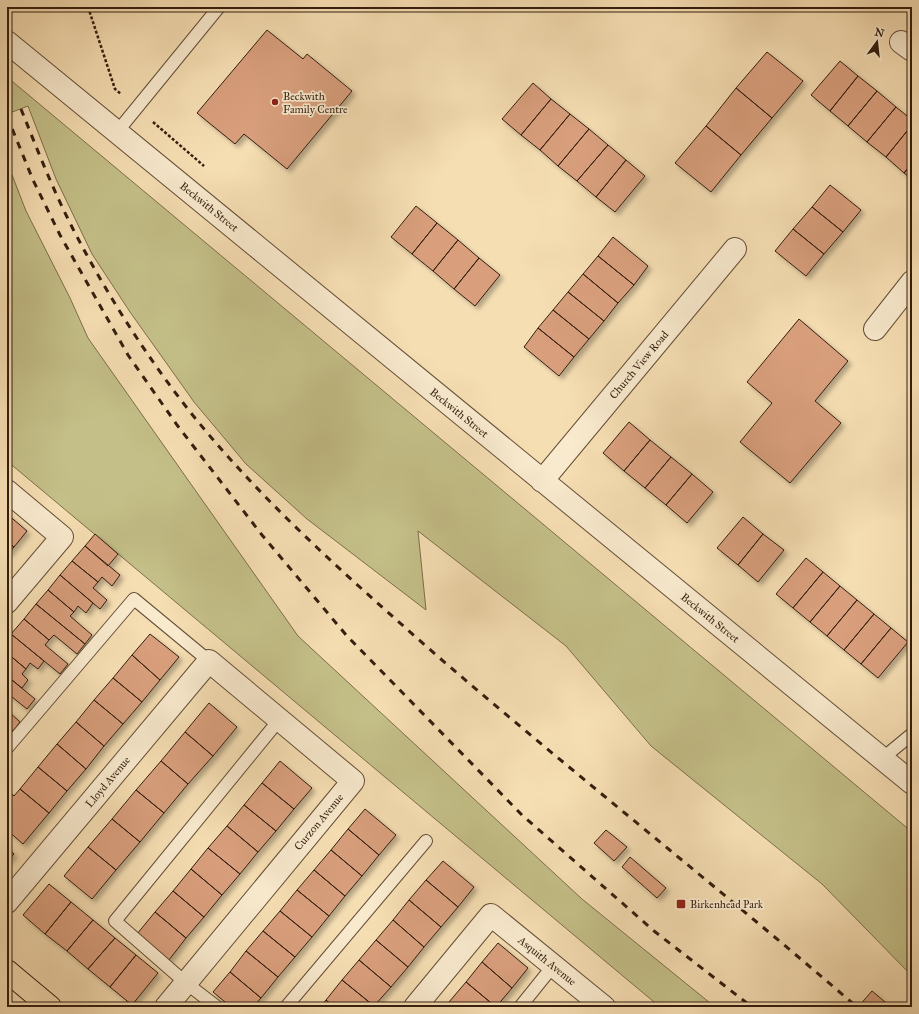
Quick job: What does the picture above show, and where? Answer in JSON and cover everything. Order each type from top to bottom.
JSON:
[{"type":"main road","points":[[7,971],[50,1007]]},
{"type":"street","name":"Beckwith Street","points":[[7,42],[912,783]]},
{"type":"street","name":"Church View Road","points":[[542,481],[735,249]]},
{"type":"street","points":[[875,329],[912,282]]},
{"type":"street","points":[[7,491],[62,537],[7,602]]},
{"type":"street","name":"Curzon Avenue","points":[[166,1007],[353,781],[209,661]]},
{"type":"street","name":"Lloyd Avenue","points":[[7,902],[209,661]]},
{"type":"street","name":"Asquith Avenue","points":[[415,1007],[490,915],[604,1007]]},
{"type":"lane","points":[[117,132],[218,7]]},
{"type":"lane","points":[[7,748],[134,599],[209,661]]},
{"type":"lane","points":[[217,1007],[186,983],[115,921],[279,720]]},
{"type":"lane","points":[[883,758],[912,734]]},
{"type":"lane","points":[[286,1007],[426,841]]},
{"type":"lane","points":[[520,1007],[553,966]]},
{"type":"shaded area","points":[[7,77],[912,832],[912,976],[822,884],[651,746],[566,646],[418,531],[426,610],[307,519],[246,464],[194,402],[130,312],[92,254],[56,179],[28,106],[7,114]]},
{"type":"shaded area","points":[[7,162],[26,211],[70,298],[88,338],[298,636],[582,899],[715,1007],[660,1007],[7,461]]},
{"type":"building","name":"Beckwith Family Centre","points":[[267,30],[303,59],[307,54],[352,91],[287,169],[244,134],[235,144],[197,113]]},
{"type":"building","points":[[767,52],[803,81],[772,118],[736,88]]},
{"type":"building","points":[[840,61],[858,76],[830,111],[811,95]]},
{"type":"building","points":[[858,76],[877,91],[848,126],[830,111]]},
{"type":"building","points":[[533,83],[551,99],[521,135],[502,119]]},
{"type":"building","points":[[736,88],[772,118],[741,155],[706,126]]},
{"type":"building","points":[[877,91],[896,107],[867,142],[848,126]]},
{"type":"building","points":[[551,99],[570,114],[540,150],[521,135]]},
{"type":"building","points":[[896,107],[912,120],[912,125],[886,157],[867,142]]},
{"type":"building","points":[[570,114],[589,129],[558,166],[540,150]]},
{"type":"building","points":[[912,125],[912,163],[904,173],[886,157]]},
{"type":"building","points":[[706,126],[741,155],[711,192],[675,163]]},
{"type":"building","points":[[589,129],[608,145],[577,181],[558,166]]},
{"type":"building","points":[[608,145],[626,160],[596,197],[577,181]]},
{"type":"building","points":[[626,160],[645,176],[615,212],[596,197]]},
{"type":"building","points":[[912,163],[912,179],[904,173]]},
{"type":"building","points":[[830,185],[861,210],[843,232],[812,207]]},
{"type":"building","points":[[416,206],[437,223],[412,254],[391,237]]},
{"type":"building","points":[[812,207],[843,232],[824,254],[793,229]]},
{"type":"building","points":[[437,223],[458,240],[433,271],[412,254]]},
{"type":"building","points":[[793,229],[824,254],[806,276],[775,251]]},
{"type":"building","points":[[613,237],[648,266],[634,285],[598,256]]},
{"type":"building","points":[[458,240],[479,258],[454,289],[433,271]]},
{"type":"building","points":[[598,256],[634,285],[618,303],[583,274]]},
{"type":"building","points":[[479,258],[500,275],[475,306],[454,289]]},
{"type":"building","points":[[583,274],[618,303],[604,321],[568,292]]},
{"type":"building","points":[[568,292],[604,321],[589,339],[553,310]]},
{"type":"building","points":[[553,310],[589,339],[574,357],[538,328]]},
{"type":"building","points":[[799,319],[848,361],[815,401],[841,423],[790,483],[740,442],[772,403],[747,382]]},
{"type":"building","points":[[538,328],[574,357],[559,376],[524,347]]},
{"type":"building","points":[[629,422],[650,440],[624,471],[603,453]]},
{"type":"building","points":[[650,440],[671,457],[645,488],[624,471]]},
{"type":"building","points":[[671,457],[692,474],[666,505],[645,488]]},
{"type":"building","points":[[692,474],[713,492],[687,523],[666,505]]},
{"type":"building","points":[[7,514],[27,531],[14,547],[7,541]]},
{"type":"building","points":[[743,517],[763,534],[738,565],[717,548]]},
{"type":"building","points":[[95,534],[118,554],[108,566],[85,546]]},
{"type":"building","points":[[763,534],[784,550],[758,582],[738,565]]},
{"type":"building","points":[[7,541],[14,547],[7,555]]},
{"type":"building","points":[[85,546],[120,575],[112,586],[102,577],[98,582],[72,561]]},
{"type":"building","points":[[806,558],[823,572],[793,608],[776,594]]},
{"type":"building","points":[[72,561],[98,582],[93,588],[107,600],[100,609],[60,575]]},
{"type":"building","points":[[823,572],[840,586],[810,622],[793,608]]},
{"type":"building","points":[[60,575],[93,603],[86,613],[78,606],[74,612],[48,590]]},
{"type":"building","points":[[840,586],[857,600],[827,636],[810,622]]},
{"type":"building","points":[[48,590],[74,612],[70,616],[92,635],[85,644],[36,604]]},
{"type":"building","points":[[857,600],[874,614],[844,650],[827,636]]},
{"type":"building","points":[[36,604],[85,644],[77,654],[54,635],[49,640],[24,619]]},
{"type":"building","points":[[874,614],[891,628],[861,664],[844,650]]},
{"type":"building","points":[[24,619],[49,640],[45,645],[68,664],[60,674],[11,634]]},
{"type":"building","points":[[891,628],[908,642],[878,678],[861,664]]},
{"type":"building","points":[[11,634],[44,661],[38,669],[30,663],[26,669],[7,653],[7,639]]},
{"type":"building","points":[[150,634],[179,657],[160,680],[132,655]]},
{"type":"building","points":[[7,653],[26,669],[22,674],[28,680],[22,688],[7,676]]},
{"type":"building","points":[[132,655],[160,680],[142,702],[113,678]]},
{"type":"building","points":[[7,676],[35,699],[27,709],[7,693]]},
{"type":"building","points":[[113,678],[142,702],[123,724],[94,700]]},
{"type":"building","points":[[94,700],[123,724],[104,746],[76,722]]},
{"type":"building","points":[[209,703],[237,727],[213,756],[185,732]]},
{"type":"building","points":[[7,710],[20,722],[13,731],[7,726]]},
{"type":"building","points":[[76,722],[104,746],[86,769],[57,744]]},
{"type":"building","points":[[185,732],[213,756],[188,784],[161,761]]},
{"type":"building","points":[[57,744],[86,769],[67,791],[38,767]]},
{"type":"building","points":[[161,761],[188,784],[164,813],[136,790]]},
{"type":"building","points":[[280,761],[312,788],[294,809],[262,783]]},
{"type":"building","points":[[38,767],[67,791],[49,813],[20,789]]},
{"type":"building","points":[[262,783],[294,809],[276,831],[244,805]]},
{"type":"building","points":[[20,789],[49,813],[23,844],[7,830],[7,790],[14,796]]},
{"type":"building","points":[[136,790],[164,813],[140,842],[112,819]]},
{"type":"building","points":[[244,805],[276,831],[258,852],[227,826]]},
{"type":"building","points":[[365,809],[396,835],[379,855],[348,829]]},
{"type":"building","points":[[112,819],[140,842],[116,870],[88,847]]},
{"type":"building","points":[[227,826],[258,852],[240,874],[208,848]]},
{"type":"building","points":[[348,829],[379,855],[362,876],[331,850]]},
{"type":"building","points":[[606,830],[627,847],[614,861],[594,843]]},
{"type":"building","points":[[7,847],[14,854],[7,862]]},
{"type":"building","points":[[88,847],[116,870],[92,899],[64,876]]},
{"type":"building","points":[[208,848],[240,874],[222,895],[191,869]]},
{"type":"building","points":[[331,850],[362,876],[345,896],[314,870]]},
{"type":"building","points":[[630,857],[666,888],[657,898],[622,867]]},
{"type":"building","points":[[443,861],[474,887],[458,907],[426,880]]},
{"type":"building","points":[[191,869],[222,895],[204,917],[173,891]]},
{"type":"building","points":[[314,870],[345,896],[329,916],[297,890]]},
{"type":"building","points":[[426,880],[458,907],[441,927],[409,900]]},
{"type":"building","points":[[49,884],[71,902],[45,934],[23,915]]},
{"type":"building","points":[[297,890],[329,916],[312,937],[280,911]]},
{"type":"building","points":[[173,891],[204,917],[186,938],[155,912]]},
{"type":"building","points":[[409,900],[441,927],[424,947],[393,920]]},
{"type":"building","points":[[71,902],[93,920],[67,951],[45,934]]},
{"type":"building","points":[[280,911],[312,937],[295,957],[263,931]]},
{"type":"building","points":[[155,912],[186,938],[169,960],[137,934]]},
{"type":"building","points":[[93,920],[115,938],[88,969],[67,951]]},
{"type":"building","points":[[393,920],[424,947],[408,967],[376,940]]},
{"type":"building","points":[[263,931],[295,957],[278,977],[246,951]]},
{"type":"building","points":[[115,938],[136,955],[110,987],[88,969]]},
{"type":"building","points":[[376,940],[408,967],[391,987],[359,960]]},
{"type":"building","points":[[498,943],[528,968],[512,988],[482,962]]},
{"type":"building","points":[[246,951],[278,977],[261,998],[230,972]]},
{"type":"building","points":[[136,955],[158,973],[132,1005],[110,987]]},
{"type":"building","points":[[359,960],[391,987],[374,1006],[342,980]]},
{"type":"building","points":[[482,962],[512,988],[496,1007],[466,982]]},
{"type":"building","points":[[230,972],[261,998],[253,1007],[231,1007],[213,992]]},
{"type":"building","points":[[342,980],[374,1007],[334,1007],[326,1000]]},
{"type":"building","points":[[466,982],[496,1007],[456,1007],[449,1002]]},
{"type":"building","points":[[872,991],[891,1007],[858,1007]]},
{"type":"building","points":[[326,1000],[334,1007],[320,1007]]},
{"type":"railway","points":[[21,109],[66,214],[99,277],[113,300],[143,347],[174,391],[219,446],[248,478],[308,539],[370,597],[435,654],[857,1007]]},
{"type":"railway","points":[[7,116],[33,180],[60,235],[128,355],[177,425],[262,535],[347,636],[522,815],[654,931],[752,1007]]},
{"type":"place","name":"Beckwith Family Centre","points":[[275,102]]},
{"type":"place","name":"Birkenhead Park","points":[[681,904]]}]
